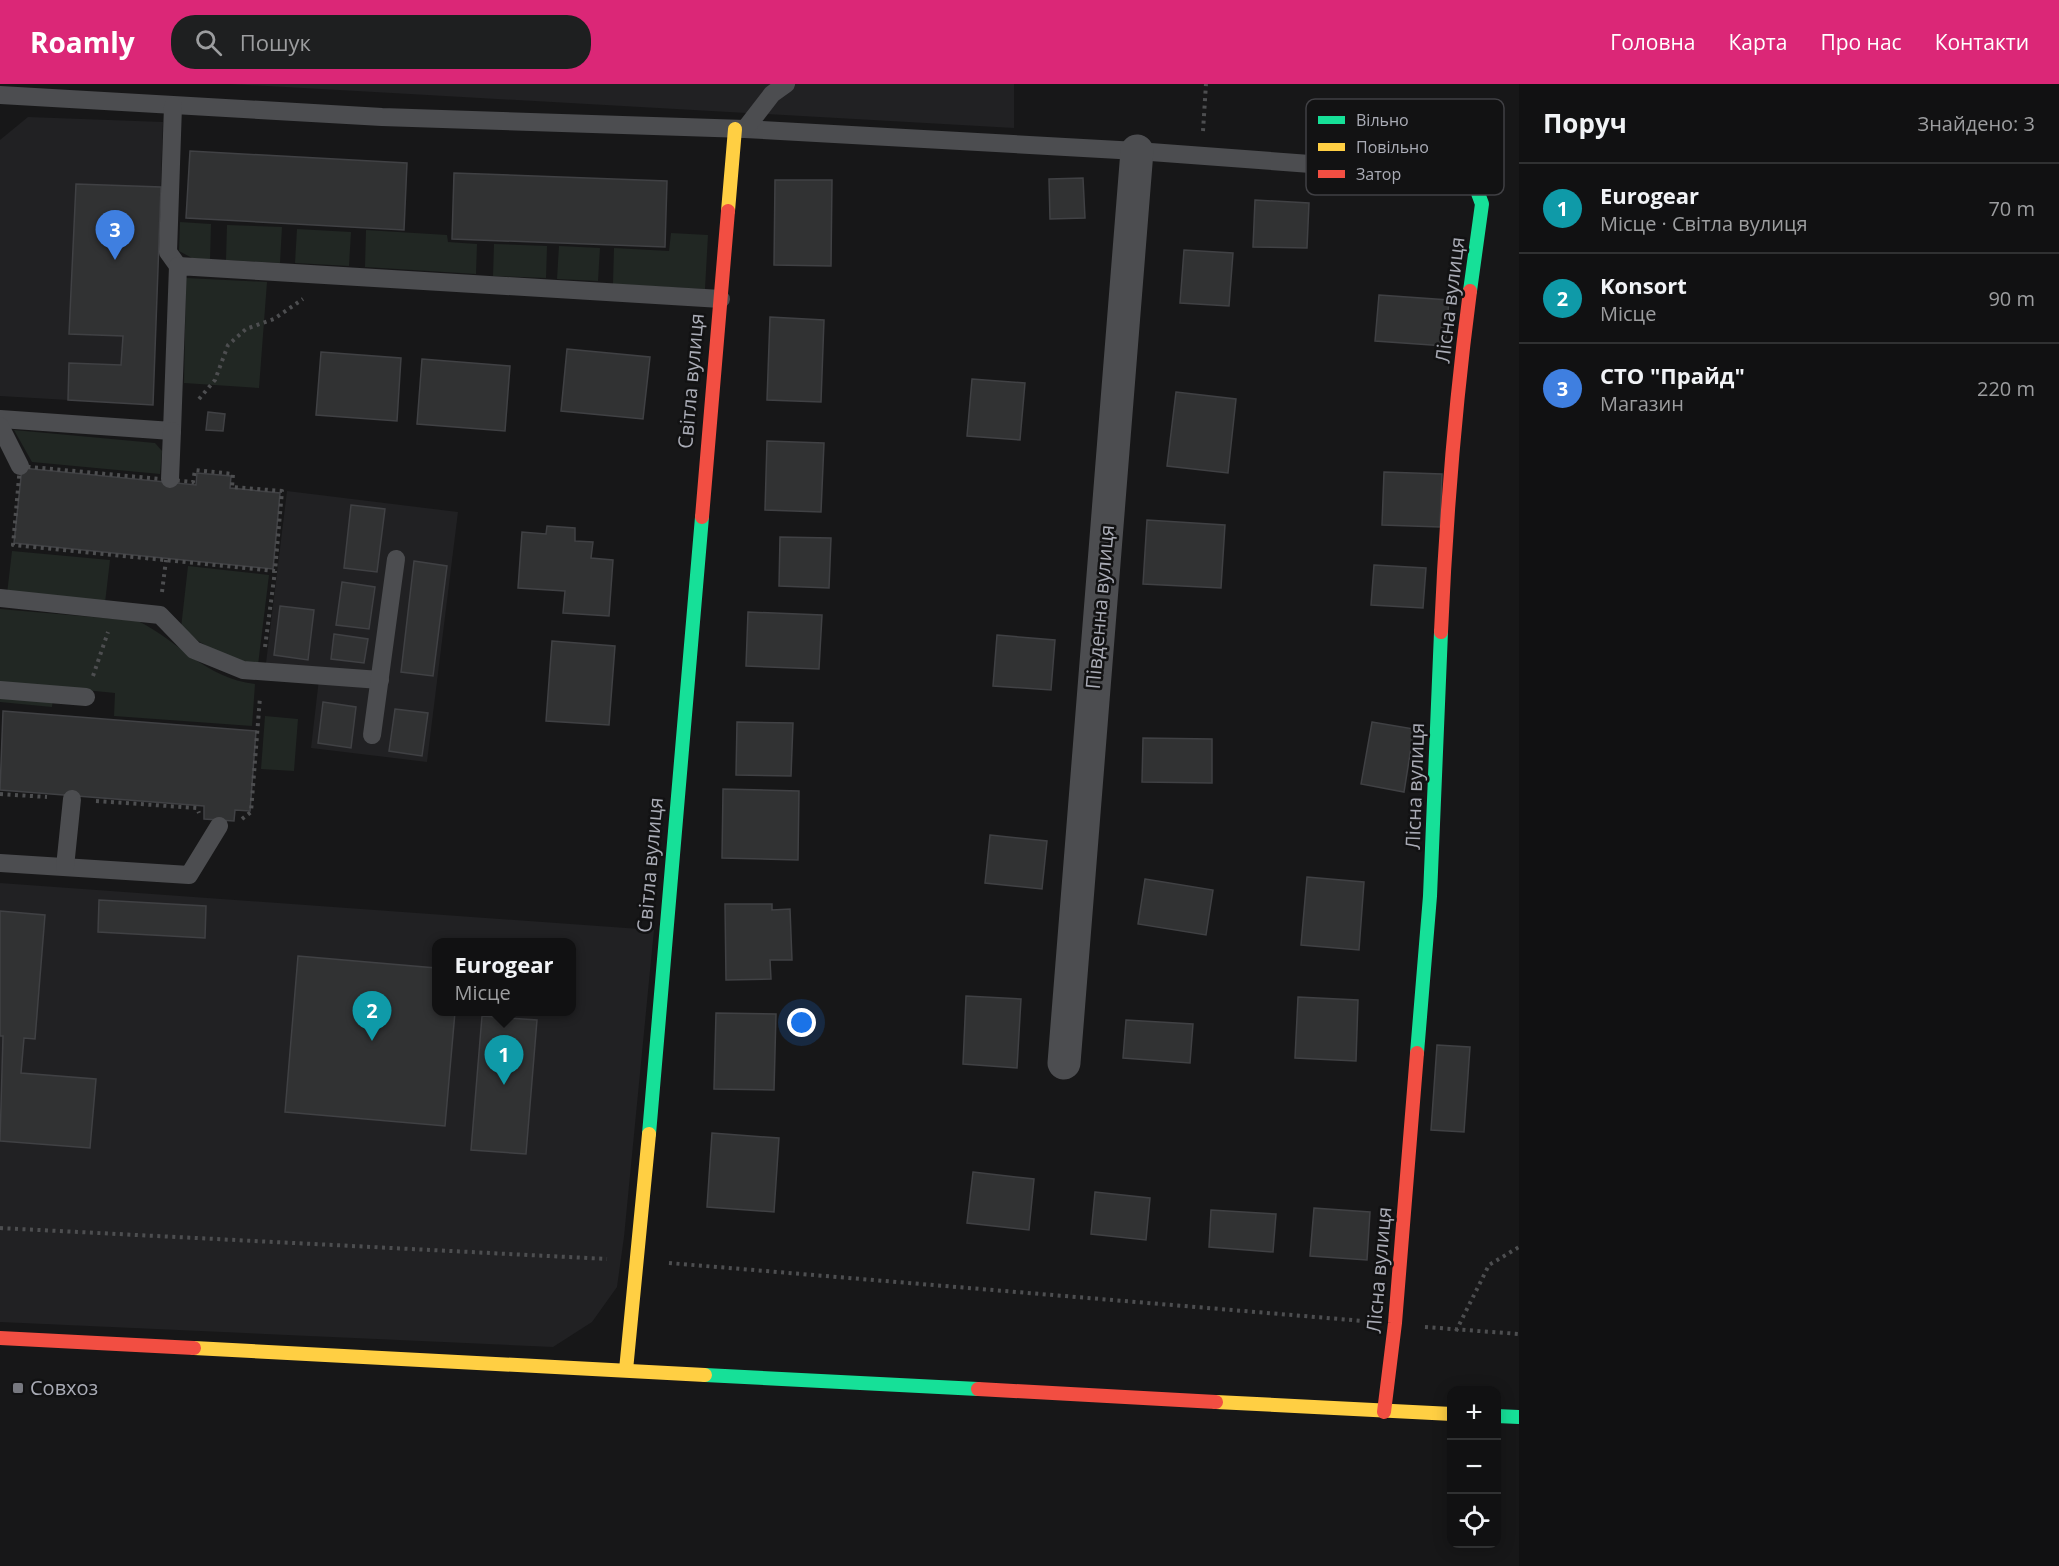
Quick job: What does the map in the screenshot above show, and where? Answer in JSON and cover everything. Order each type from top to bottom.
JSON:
[{"type":"street","name":"Світла вулиця","points":[[626,1370],[638,1261],[721,299],[740,129]]},
{"type":"street","name":"Південна вулиця","points":[[1064,1063],[1137,151]]},
{"type":"street","name":"Лісна вулиця","points":[[1384,1412],[1395,1323],[1430,896],[1446,515],[1457,393],[1482,204],[1480,195]]},
{"type":"street","points":[[0,1338],[1447,1414]]},
{"type":"street","points":[[1501,1416],[1519,1417]]},
{"type":"lane","points":[[740,129],[772,94],[786,84]]},
{"type":"lane","points":[[0,95],[436,119],[740,129],[1137,151],[1306,164]]},
{"type":"lane","points":[[170,479],[177,266],[168,252],[172,106]]},
{"type":"lane","points":[[177,266],[721,299]]},
{"type":"lane","points":[[0,419],[172,425]]},
{"type":"lane","points":[[0,426],[20,466]]},
{"type":"lane","points":[[372,735],[396,559]]},
{"type":"lane","points":[[0,598],[159,615],[194,650],[243,670],[380,680]]},
{"type":"lane","points":[[0,690],[86,697]]},
{"type":"lane","points":[[65,867],[72,799]]},
{"type":"lane","points":[[0,863],[189,875],[219,826]]},
{"type":"path","points":[[1202,156],[1206,84]]},
{"type":"path","points":[[172,425],[201,398],[215,381],[228,345],[246,329],[274,319],[335,275]]},
{"type":"path","points":[[0,794],[197,808],[201,822],[219,826],[236,824],[251,812],[262,671],[275,571],[282,491],[232,487],[233,474],[195,470],[193,482],[20,466],[13,545],[275,571]]},
{"type":"path","points":[[159,615],[166,560]]},
{"type":"path","points":[[86,697],[117,609]]},
{"type":"path","points":[[0,1228],[638,1261],[1395,1323],[1456,1331],[1519,1334]]},
{"type":"path","points":[[1456,1331],[1489,1265],[1519,1247]]},
{"type":"shaded area","points":[[230,84],[1014,84],[1014,128],[410,94]]},
{"type":"shaded area","points":[[28,117],[163,122],[153,405],[0,396],[0,140]]},
{"type":"shaded area","points":[[180,222],[211,224],[210,260],[192,258],[179,251]]},
{"type":"shaded area","points":[[227,225],[282,227],[280,263],[226,260]]},
{"type":"shaded area","points":[[297,229],[351,232],[349,266],[295,263]]},
{"type":"shaded area","points":[[366,230],[447,235],[448,242],[477,244],[476,274],[365,267]]},
{"type":"shaded area","points":[[671,233],[708,235],[705,289],[613,284],[614,248],[669,251]]},
{"type":"shaded area","points":[[494,244],[547,246],[546,278],[493,276]]},
{"type":"shaded area","points":[[559,246],[600,248],[598,281],[557,279]]},
{"type":"shaded area","points":[[186,278],[267,282],[259,388],[184,383]]},
{"type":"shaded area","points":[[14,430],[155,443],[162,451],[160,474],[32,462]]},
{"type":"shaded area","points":[[287,491],[458,512],[427,762],[311,748],[320,670],[266,663]]},
{"type":"shaded area","points":[[12,551],[110,560],[105,603],[7,594]]},
{"type":"shaded area","points":[[188,566],[269,575],[258,665],[217,651],[181,628]]},
{"type":"shaded area","points":[[0,609],[138,621],[207,667],[222,675],[255,684],[252,726],[114,716],[115,693],[54,687],[52,707],[0,702]]},
{"type":"shaded area","points":[[265,716],[298,719],[294,771],[261,769]]},
{"type":"shaded area","points":[[0,883],[654,930],[624,1237],[617,1287],[592,1322],[553,1347],[0,1322]]},
{"type":"building","points":[[190,151],[407,163],[404,230],[186,218]]},
{"type":"building","points":[[454,173],[667,181],[665,247],[452,239]]},
{"type":"building","points":[[1083,178],[1085,218],[1050,219],[1049,179]]},
{"type":"building","points":[[775,180],[832,180],[831,266],[774,265]]},
{"type":"building","points":[[76,184],[161,187],[153,405],[68,400],[69,363],[121,365],[123,336],[69,334]]},
{"type":"building","points":[[1255,200],[1309,203],[1307,248],[1253,247]]},
{"type":"building","points":[[1184,250],[1233,253],[1229,306],[1180,303]]},
{"type":"building","points":[[1379,295],[1449,300],[1445,346],[1375,341]]},
{"type":"building","points":[[770,317],[824,320],[821,402],[767,400]]},
{"type":"building","points":[[567,349],[650,357],[643,419],[561,411]]},
{"type":"building","points":[[321,352],[401,358],[397,421],[316,415]]},
{"type":"building","points":[[422,359],[510,366],[505,431],[417,424]]},
{"type":"building","points":[[972,379],[1025,383],[1020,440],[967,436]]},
{"type":"building","points":[[1176,392],[1236,399],[1228,473],[1167,466]]},
{"type":"building","points":[[208,412],[225,414],[223,431],[206,430]]},
{"type":"building","points":[[767,441],[824,443],[821,512],[765,510]]},
{"type":"building","points":[[22,468],[196,485],[197,473],[231,476],[230,488],[280,493],[273,569],[14,543]]},
{"type":"building","points":[[1384,472],[1442,474],[1440,527],[1382,525]]},
{"type":"building","points":[[351,505],[385,509],[377,572],[344,568]]},
{"type":"building","points":[[1147,520],[1225,525],[1221,588],[1143,584]]},
{"type":"building","points":[[547,526],[575,528],[575,541],[593,542],[591,558],[613,560],[609,616],[563,613],[565,591],[518,588],[522,532],[546,534]]},
{"type":"building","points":[[780,537],[831,538],[829,588],[779,586]]},
{"type":"building","points":[[414,561],[447,566],[433,676],[401,672]]},
{"type":"building","points":[[1374,565],[1426,568],[1423,608],[1371,605]]},
{"type":"building","points":[[342,582],[375,587],[369,629],[336,625]]},
{"type":"building","points":[[280,606],[314,610],[308,660],[274,655]]},
{"type":"building","points":[[748,612],[822,615],[819,669],[746,666]]},
{"type":"building","points":[[334,634],[368,639],[364,663],[331,659]]},
{"type":"building","points":[[997,635],[1055,640],[1051,690],[993,686]]},
{"type":"building","points":[[552,641],[615,646],[609,725],[546,721]]},
{"type":"building","points":[[323,702],[356,707],[351,748],[318,743]]},
{"type":"building","points":[[395,709],[428,713],[422,756],[389,751]]},
{"type":"building","points":[[3,711],[256,731],[250,811],[235,810],[234,821],[204,819],[204,806],[0,790]]},
{"type":"building","points":[[737,722],[793,723],[791,776],[736,775]]},
{"type":"building","points":[[1372,722],[1414,729],[1404,792],[1361,784]]},
{"type":"building","points":[[1143,738],[1212,739],[1212,783],[1142,782]]},
{"type":"building","points":[[723,789],[799,791],[798,860],[722,858]]},
{"type":"building","points":[[990,835],[1047,841],[1042,889],[985,883]]},
{"type":"building","points":[[1307,877],[1364,882],[1359,950],[1301,945]]},
{"type":"building","points":[[1145,879],[1213,890],[1206,935],[1138,924]]},
{"type":"building","points":[[99,900],[206,906],[205,938],[98,932]]},
{"type":"building","points":[[725,904],[772,904],[772,910],[790,909],[792,960],[770,960],[771,979],[726,980]]},
{"type":"building","points":[[0,911],[45,915],[35,1039],[24,1038],[21,1073],[96,1079],[90,1148],[0,1141],[3,1036],[0,1036]]},
{"type":"building","points":[[298,956],[432,968],[432,1016],[455,1016],[445,1126],[285,1112]]},
{"type":"building","points":[[966,996],[1021,999],[1017,1068],[963,1064]]},
{"type":"building","points":[[1298,997],[1358,1000],[1356,1061],[1295,1058]]},
{"type":"building","points":[[716,1013],[776,1014],[774,1090],[714,1089]]},
{"type":"building","points":[[482,1016],[537,1020],[526,1154],[471,1150]]},
{"type":"building","points":[[1126,1020],[1193,1024],[1190,1063],[1123,1058]]},
{"type":"building","points":[[1437,1045],[1470,1047],[1464,1132],[1431,1130]]},
{"type":"building","points":[[712,1133],[779,1138],[774,1212],[707,1207]]},
{"type":"building","points":[[973,1172],[1034,1179],[1029,1230],[967,1223]]},
{"type":"building","points":[[1095,1192],[1150,1198],[1146,1240],[1091,1234]]},
{"type":"building","points":[[1314,1208],[1370,1212],[1367,1260],[1310,1256]]},
{"type":"building","points":[[1211,1210],[1276,1214],[1273,1252],[1209,1247]]},
{"type":"traffic: fast","points":[[1470,291],[1482,204],[1479,195]]},
{"type":"traffic: fast","points":[[649,1134],[702,517]]},
{"type":"traffic: fast","points":[[1417,1053],[1430,896],[1441,632]]},
{"type":"traffic: fast","points":[[705,1375],[978,1389]]},
{"type":"traffic: fast","points":[[1501,1416],[1519,1417]]},
{"type":"traffic: slow","points":[[728,211],[735,129]]},
{"type":"traffic: slow","points":[[626,1370],[649,1134]]},
{"type":"traffic: slow","points":[[194,1348],[705,1375]]},
{"type":"traffic: slow","points":[[1216,1402],[1447,1414]]},
{"type":"traffic: jam","points":[[702,517],[728,211]]},
{"type":"traffic: jam","points":[[1441,632],[1452,461],[1470,291]]},
{"type":"traffic: jam","points":[[1384,1412],[1395,1323],[1417,1053]]},
{"type":"traffic: jam","points":[[0,1338],[194,1348]]},
{"type":"traffic: jam","points":[[978,1389],[1216,1402]]},
{"type":"place","name":"СТО \"Прайд\"","points":[[115,260]]},
{"type":"place","name":"Konsort","points":[[372,1041]]},
{"type":"place","name":"Eurogear","points":[[504,1085]]},
{"type":"place","name":"Совхоз","points":[[18,1388]]}]
